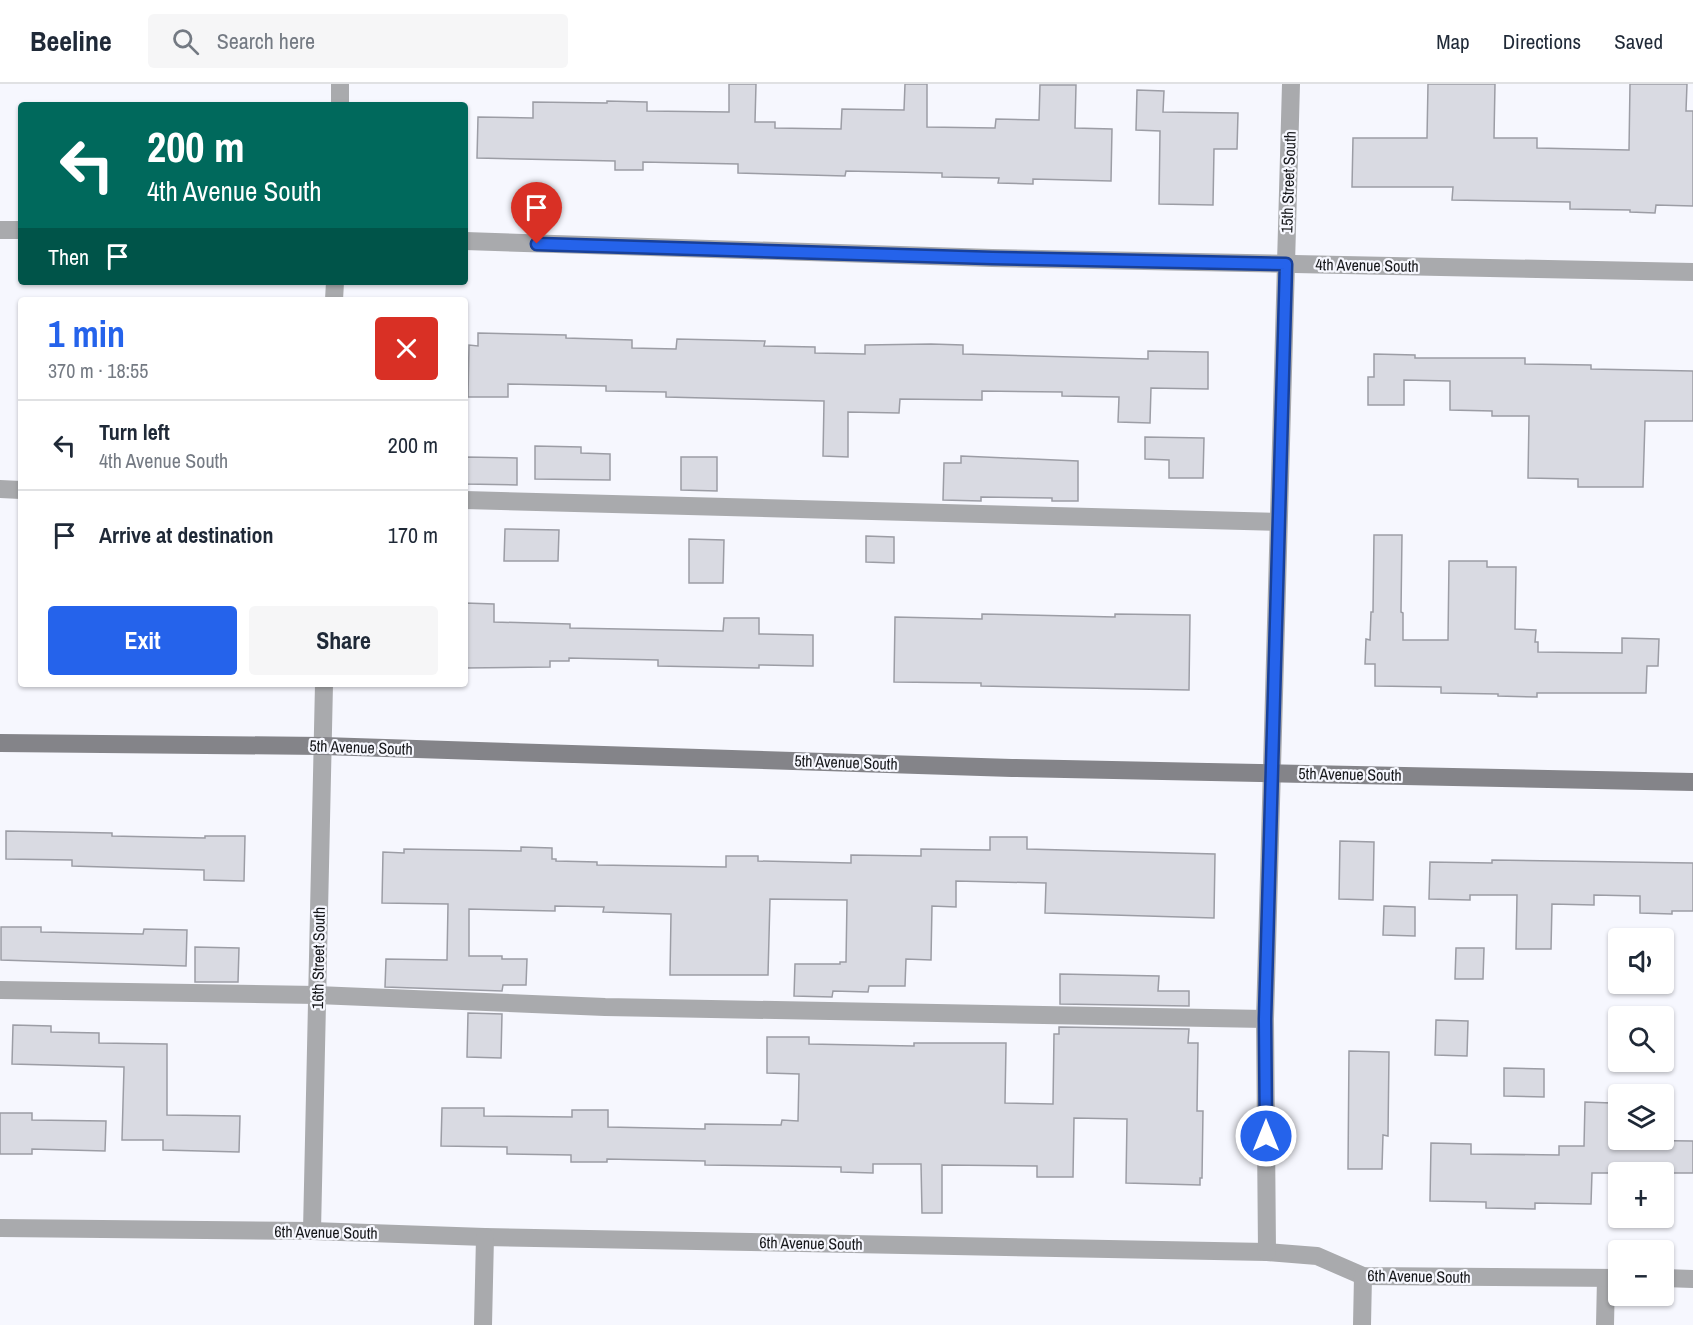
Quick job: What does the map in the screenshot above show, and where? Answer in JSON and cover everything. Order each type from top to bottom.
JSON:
[{"type":"street","points":[[340,84],[340,102]]},
{"type":"street","name":"15th Street South","points":[[1267,1252],[1265,1019],[1291,84]]},
{"type":"street","points":[[0,230],[18,230]]},
{"type":"street","name":"4th Avenue South","points":[[468,241],[992,258],[1693,272]]},
{"type":"street","points":[[0,489],[18,489]]},
{"type":"street","points":[[468,500],[1278,522]]},
{"type":"street","name":"16th Street South","points":[[312,1231],[324,687]]},
{"type":"street","name":"5th Avenue South","points":[[0,743],[323,746],[1000,768],[1693,782]]},
{"type":"street","points":[[0,990],[317,995],[605,1007],[1265,1019]]},
{"type":"street","name":"6th Avenue South","points":[[0,1228],[312,1231],[485,1237],[1267,1252],[1317,1256],[1363,1276],[1608,1278]]},
{"type":"street","points":[[483,1325],[485,1237]]},
{"type":"street","points":[[1362,1325],[1363,1276]]},
{"type":"street","points":[[1674,1278],[1693,1279]]},
{"type":"street","points":[[1605,1325],[1608,1305]]},
{"type":"building","points":[[729,84],[756,84],[755,122],[775,122],[775,128],[841,129],[842,109],[904,110],[905,84],[927,84],[927,127],[995,128],[996,119],[1039,120],[1040,85],[1076,85],[1075,128],[1112,129],[1111,181],[1033,179],[1033,184],[998,183],[999,178],[942,177],[942,173],[846,171],[845,176],[738,173],[738,164],[643,162],[643,170],[615,170],[615,161],[477,158],[478,117],[533,118],[533,102],[647,102],[647,111],[729,112]]},
{"type":"building","points":[[1428,84],[1495,84],[1494,138],[1537,138],[1537,148],[1629,150],[1630,84],[1687,84],[1686,111],[1693,111],[1693,206],[1656,205],[1655,213],[1630,212],[1630,210],[1570,209],[1570,202],[1452,200],[1453,187],[1352,187],[1353,138],[1427,138]]},
{"type":"building","points":[[1137,90],[1164,91],[1163,112],[1238,113],[1237,149],[1214,149],[1213,205],[1159,204],[1160,131],[1136,130]]},
{"type":"building","points":[[478,333],[566,335],[566,338],[632,340],[632,348],[676,349],[677,339],[765,341],[764,346],[815,347],[815,353],[865,354],[865,345],[931,344],[963,345],[963,354],[1148,359],[1148,351],[1208,352],[1208,389],[1151,388],[1150,423],[1118,422],[1119,397],[1062,396],[1062,392],[982,391],[982,400],[900,399],[899,413],[848,412],[848,457],[823,456],[824,401],[666,397],[666,392],[606,391],[606,386],[508,384],[508,397],[468,397],[469,345],[478,346]]},
{"type":"building","points":[[1374,354],[1415,355],[1415,358],[1525,358],[1525,364],[1591,365],[1591,369],[1693,371],[1693,421],[1645,421],[1643,487],[1578,487],[1578,479],[1528,478],[1529,416],[1492,416],[1492,411],[1450,410],[1450,381],[1404,380],[1404,405],[1368,405],[1368,377],[1374,377]]},
{"type":"building","points":[[1145,437],[1204,438],[1203,478],[1169,478],[1169,460],[1145,459]]},
{"type":"building","points":[[535,446],[581,447],[581,453],[610,454],[610,480],[535,479]]},
{"type":"building","points":[[961,456],[1078,461],[1078,501],[1052,501],[1052,498],[981,497],[981,501],[943,500],[944,463],[961,463]]},
{"type":"building","points":[[468,457],[517,458],[517,485],[468,484]]},
{"type":"building","points":[[681,457],[717,457],[717,491],[681,490]]},
{"type":"building","points":[[505,529],[559,530],[558,561],[504,561]]},
{"type":"building","points":[[1374,535],[1402,535],[1403,640],[1448,640],[1449,561],[1487,561],[1487,567],[1516,567],[1515,629],[1536,630],[1535,642],[1538,642],[1538,652],[1622,653],[1622,638],[1659,639],[1658,666],[1647,666],[1646,693],[1537,693],[1537,697],[1498,696],[1498,694],[1441,693],[1441,687],[1375,686],[1375,664],[1365,664],[1366,639],[1370,640],[1371,612],[1373,612]]},
{"type":"building","points":[[866,536],[894,537],[894,563],[866,562]]},
{"type":"building","points":[[689,539],[724,540],[723,583],[689,583]]},
{"type":"building","points":[[468,603],[494,604],[494,622],[570,624],[570,628],[723,631],[724,618],[759,618],[759,634],[813,635],[813,666],[759,665],[759,668],[658,666],[658,660],[569,658],[569,661],[550,661],[550,667],[468,668]]},
{"type":"building","points":[[982,614],[1115,617],[1115,614],[1190,615],[1189,690],[894,682],[895,617],[982,619]]},
{"type":"building","points":[[6,831],[205,838],[205,836],[245,836],[244,881],[204,880],[204,870],[72,866],[72,860],[6,859]]},
{"type":"building","points":[[990,837],[1027,837],[1027,849],[1215,854],[1214,918],[1045,913],[1046,883],[956,881],[956,907],[932,906],[931,960],[906,959],[905,986],[869,986],[868,992],[833,991],[832,997],[794,996],[795,964],[846,962],[847,900],[770,899],[768,975],[670,975],[671,914],[603,912],[604,907],[555,906],[555,911],[469,909],[469,956],[527,959],[526,985],[503,985],[502,991],[385,987],[386,959],[447,960],[448,904],[382,903],[383,852],[404,853],[404,849],[521,851],[521,847],[552,848],[552,859],[556,861],[597,862],[597,865],[726,867],[726,856],[758,856],[758,861],[851,863],[851,855],[921,856],[921,849],[990,850]]},
{"type":"building","points":[[1340,841],[1374,842],[1373,900],[1339,899]]},
{"type":"building","points":[[1492,860],[1693,863],[1693,911],[1672,911],[1672,914],[1640,913],[1640,896],[1594,895],[1594,905],[1552,904],[1551,949],[1516,949],[1517,895],[1470,895],[1470,900],[1429,899],[1430,862],[1492,863]]},
{"type":"building","points":[[1384,906],[1415,907],[1415,936],[1383,935]]},
{"type":"building","points":[[1,927],[41,927],[41,932],[143,934],[144,929],[187,930],[186,966],[1,960]]},
{"type":"building","points":[[195,947],[239,948],[238,982],[195,982]]},
{"type":"building","points":[[1456,948],[1484,948],[1483,979],[1455,979]]},
{"type":"building","points":[[1060,974],[1159,976],[1158,991],[1189,991],[1189,1006],[1060,1004]]},
{"type":"building","points":[[468,1013],[502,1014],[501,1058],[467,1057]]},
{"type":"building","points":[[1436,1020],[1468,1021],[1467,1056],[1435,1055]]},
{"type":"building","points":[[13,1025],[51,1026],[51,1032],[99,1033],[99,1043],[167,1044],[167,1115],[240,1116],[239,1152],[163,1150],[163,1140],[122,1140],[124,1067],[12,1064]]},
{"type":"building","points":[[1059,1027],[1189,1029],[1188,1043],[1198,1043],[1197,1111],[1203,1111],[1200,1185],[1126,1183],[1127,1119],[1074,1118],[1073,1177],[1037,1177],[1037,1166],[942,1165],[942,1213],[922,1213],[921,1164],[873,1164],[873,1173],[841,1172],[841,1167],[705,1165],[705,1161],[607,1159],[607,1162],[571,1162],[571,1155],[507,1154],[507,1147],[441,1146],[442,1108],[484,1108],[484,1116],[572,1117],[572,1110],[608,1110],[608,1127],[705,1129],[705,1124],[781,1125],[782,1120],[798,1121],[799,1074],[767,1073],[767,1037],[809,1037],[809,1044],[914,1046],[914,1043],[1006,1043],[1005,1103],[1053,1104],[1054,1034],[1059,1034]]},
{"type":"building","points":[[1349,1051],[1389,1052],[1388,1136],[1383,1135],[1382,1169],[1348,1169]]},
{"type":"building","points":[[1504,1068],[1544,1069],[1544,1097],[1504,1096]]},
{"type":"building","points":[[1585,1102],[1608,1103],[1608,1150],[1674,1150],[1674,1141],[1693,1141],[1693,1173],[1674,1173],[1674,1162],[1608,1162],[1608,1173],[1592,1173],[1591,1204],[1535,1203],[1535,1209],[1486,1208],[1486,1202],[1430,1201],[1431,1143],[1471,1144],[1471,1154],[1559,1155],[1559,1146],[1584,1146]]},
{"type":"building","points":[[0,1113],[32,1113],[32,1120],[106,1121],[105,1151],[32,1149],[32,1154],[0,1154]]},
{"type":"route","points":[[537,244],[992,258],[1286,264],[1265,1019],[1266,1136]]}]
